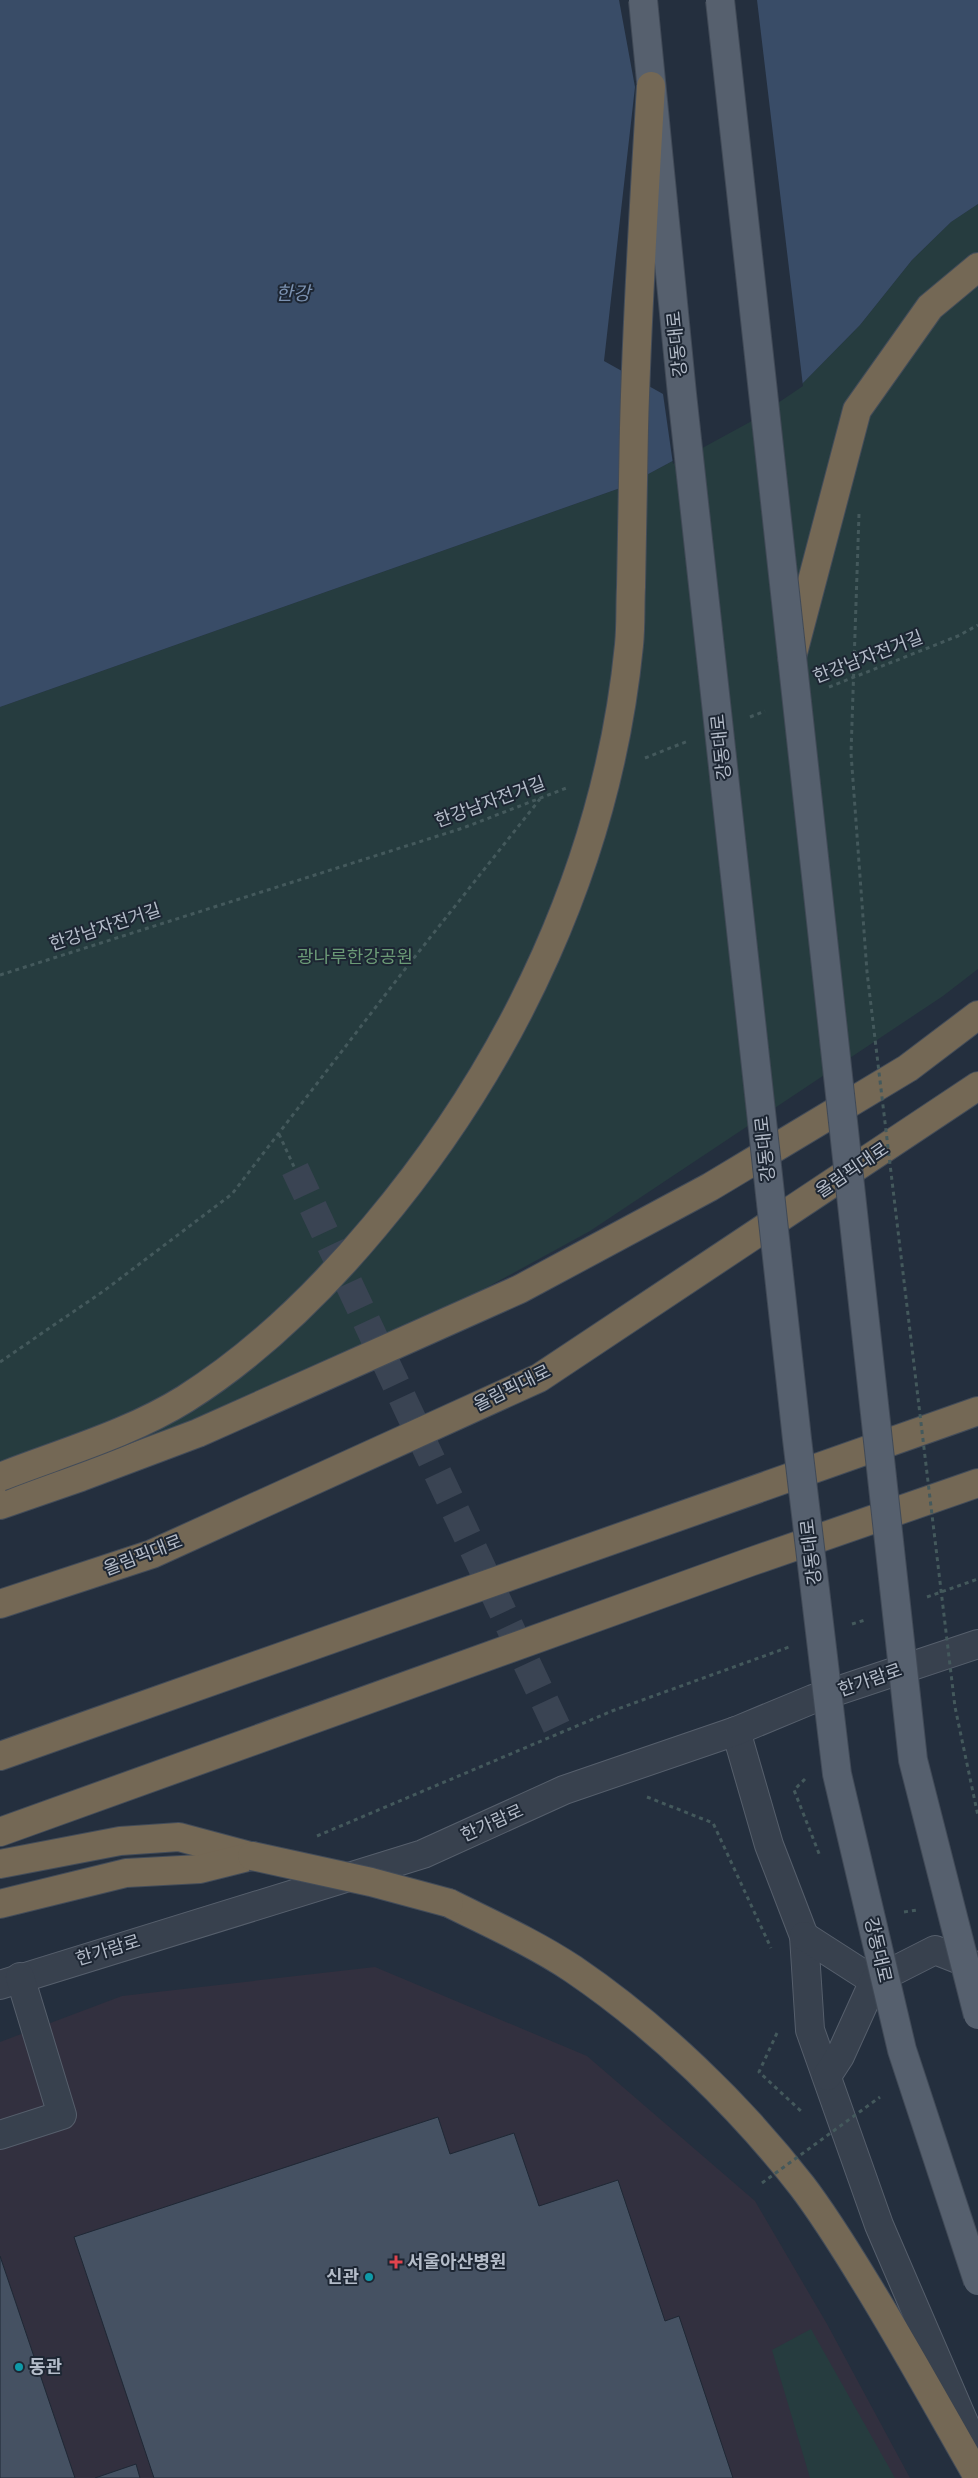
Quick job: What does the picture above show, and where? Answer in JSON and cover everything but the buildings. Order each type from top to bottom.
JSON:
[{"type":"highway","points":[[0,1478],[135,1425],[180,1402],[217,1378],[305,1305],[398,1200],[484,1076],[522,1009],[556,936],[585,850],[612,752],[629,644],[638,289],[652,86]]},
{"type":"highway","points":[[792,658],[856,410],[930,307],[978,267]]},
{"type":"highway","points":[[0,1505],[198,1433],[520,1289],[710,1187],[908,1068],[978,1015]]},
{"type":"highway","name":"올림픽대로","points":[[0,1604],[152,1554],[539,1378],[978,1086]]},
{"type":"highway","points":[[0,1756],[978,1411]]},
{"type":"highway","points":[[0,1478],[198,1433]]},
{"type":"highway","points":[[0,1832],[750,1562],[978,1483]]},
{"type":"highway","points":[[0,1864],[120,1841],[179,1837],[252,1856],[371,1882],[449,1903],[516,1936],[572,1969],[607,1994],[658,2036],[711,2085],[758,2134],[802,2186],[836,2234],[978,2477]]},
{"type":"highway","points":[[0,1904],[126,1873],[200,1869],[252,1856]]},
{"type":"main road","name":"강동대로","points":[[643,0],[682,394],[797,1438],[837,1774],[902,2050],[978,2281]]},
{"type":"main road","points":[[720,0],[879,1433],[913,1760],[978,2015]]},
{"type":"street","name":"한가람로","points":[[10,1981],[423,1854],[564,1790],[736,1731],[813,1699],[978,1644]]},
{"type":"street","points":[[736,1731],[769,1845],[804,1936],[810,2030],[879,2224],[978,2455]]},
{"type":"street","points":[[804,1936],[874,1981]]},
{"type":"street","points":[[826,2076],[840,2056],[874,1981],[935,1950],[978,1967]]},
{"type":"street","points":[[0,2135],[62,2115],[10,1981]]},
{"type":"path","points":[[859,514],[851,753],[867,972],[955,1707],[978,1816]]},
{"type":"path","name":"한강남자전거길","points":[[828,687],[958,636],[978,625]]},
{"type":"path","points":[[745,719],[773,708]]},
{"type":"path","points":[[643,759],[689,741]]},
{"type":"path","name":"한강남자전거길","points":[[0,975],[463,828],[578,784]]},
{"type":"path","points":[[0,1362],[104,1290],[232,1194],[402,973],[541,798]]},
{"type":"path","points":[[279,1134],[295,1169]]},
{"type":"path","points":[[923,1599],[978,1579]]},
{"type":"path","points":[[850,1625],[868,1618]]},
{"type":"path","points":[[545,1740],[612,1711],[795,1645]]},
{"type":"path","points":[[642,1795],[713,1823],[774,1955]]},
{"type":"path","points":[[778,2032],[758,2072],[807,2116]]},
{"type":"path","points":[[762,2183],[880,2097]]},
{"type":"path","points":[[821,2129],[828,2135]]},
{"type":"shaded area","name":"서울아산병원","points":[[375,1967],[587,2056],[755,2201],[827,2324],[910,2478],[0,2478],[0,2042],[122,1996]]},
{"type":"green space","name":"광나루한강공원","points":[[978,204],[978,969],[943,996],[590,1231],[340,1368],[0,1496],[0,707],[626,486],[749,420],[802,384],[860,325],[912,260],[951,222]]},
{"type":"green space","points":[[811,2329],[895,2478],[810,2478],[772,2350]]},
{"type":"water","name":"한강","points":[[0,0],[978,0],[978,204],[951,222],[912,260],[860,325],[802,384],[749,420],[626,486],[0,707]]},
{"type":"pier","points":[[619,0],[757,0],[803,386],[750,422],[673,464],[663,394],[604,361],[635,87]]},
{"type":"tunnel","points":[[295,1169],[560,1734]]},
{"type":"place","name":"서울아산병원","points":[[396,2262]]},
{"type":"place","name":"신관","points":[[369,2277]]},
{"type":"place","name":"동관","points":[[19,2367]]}]
